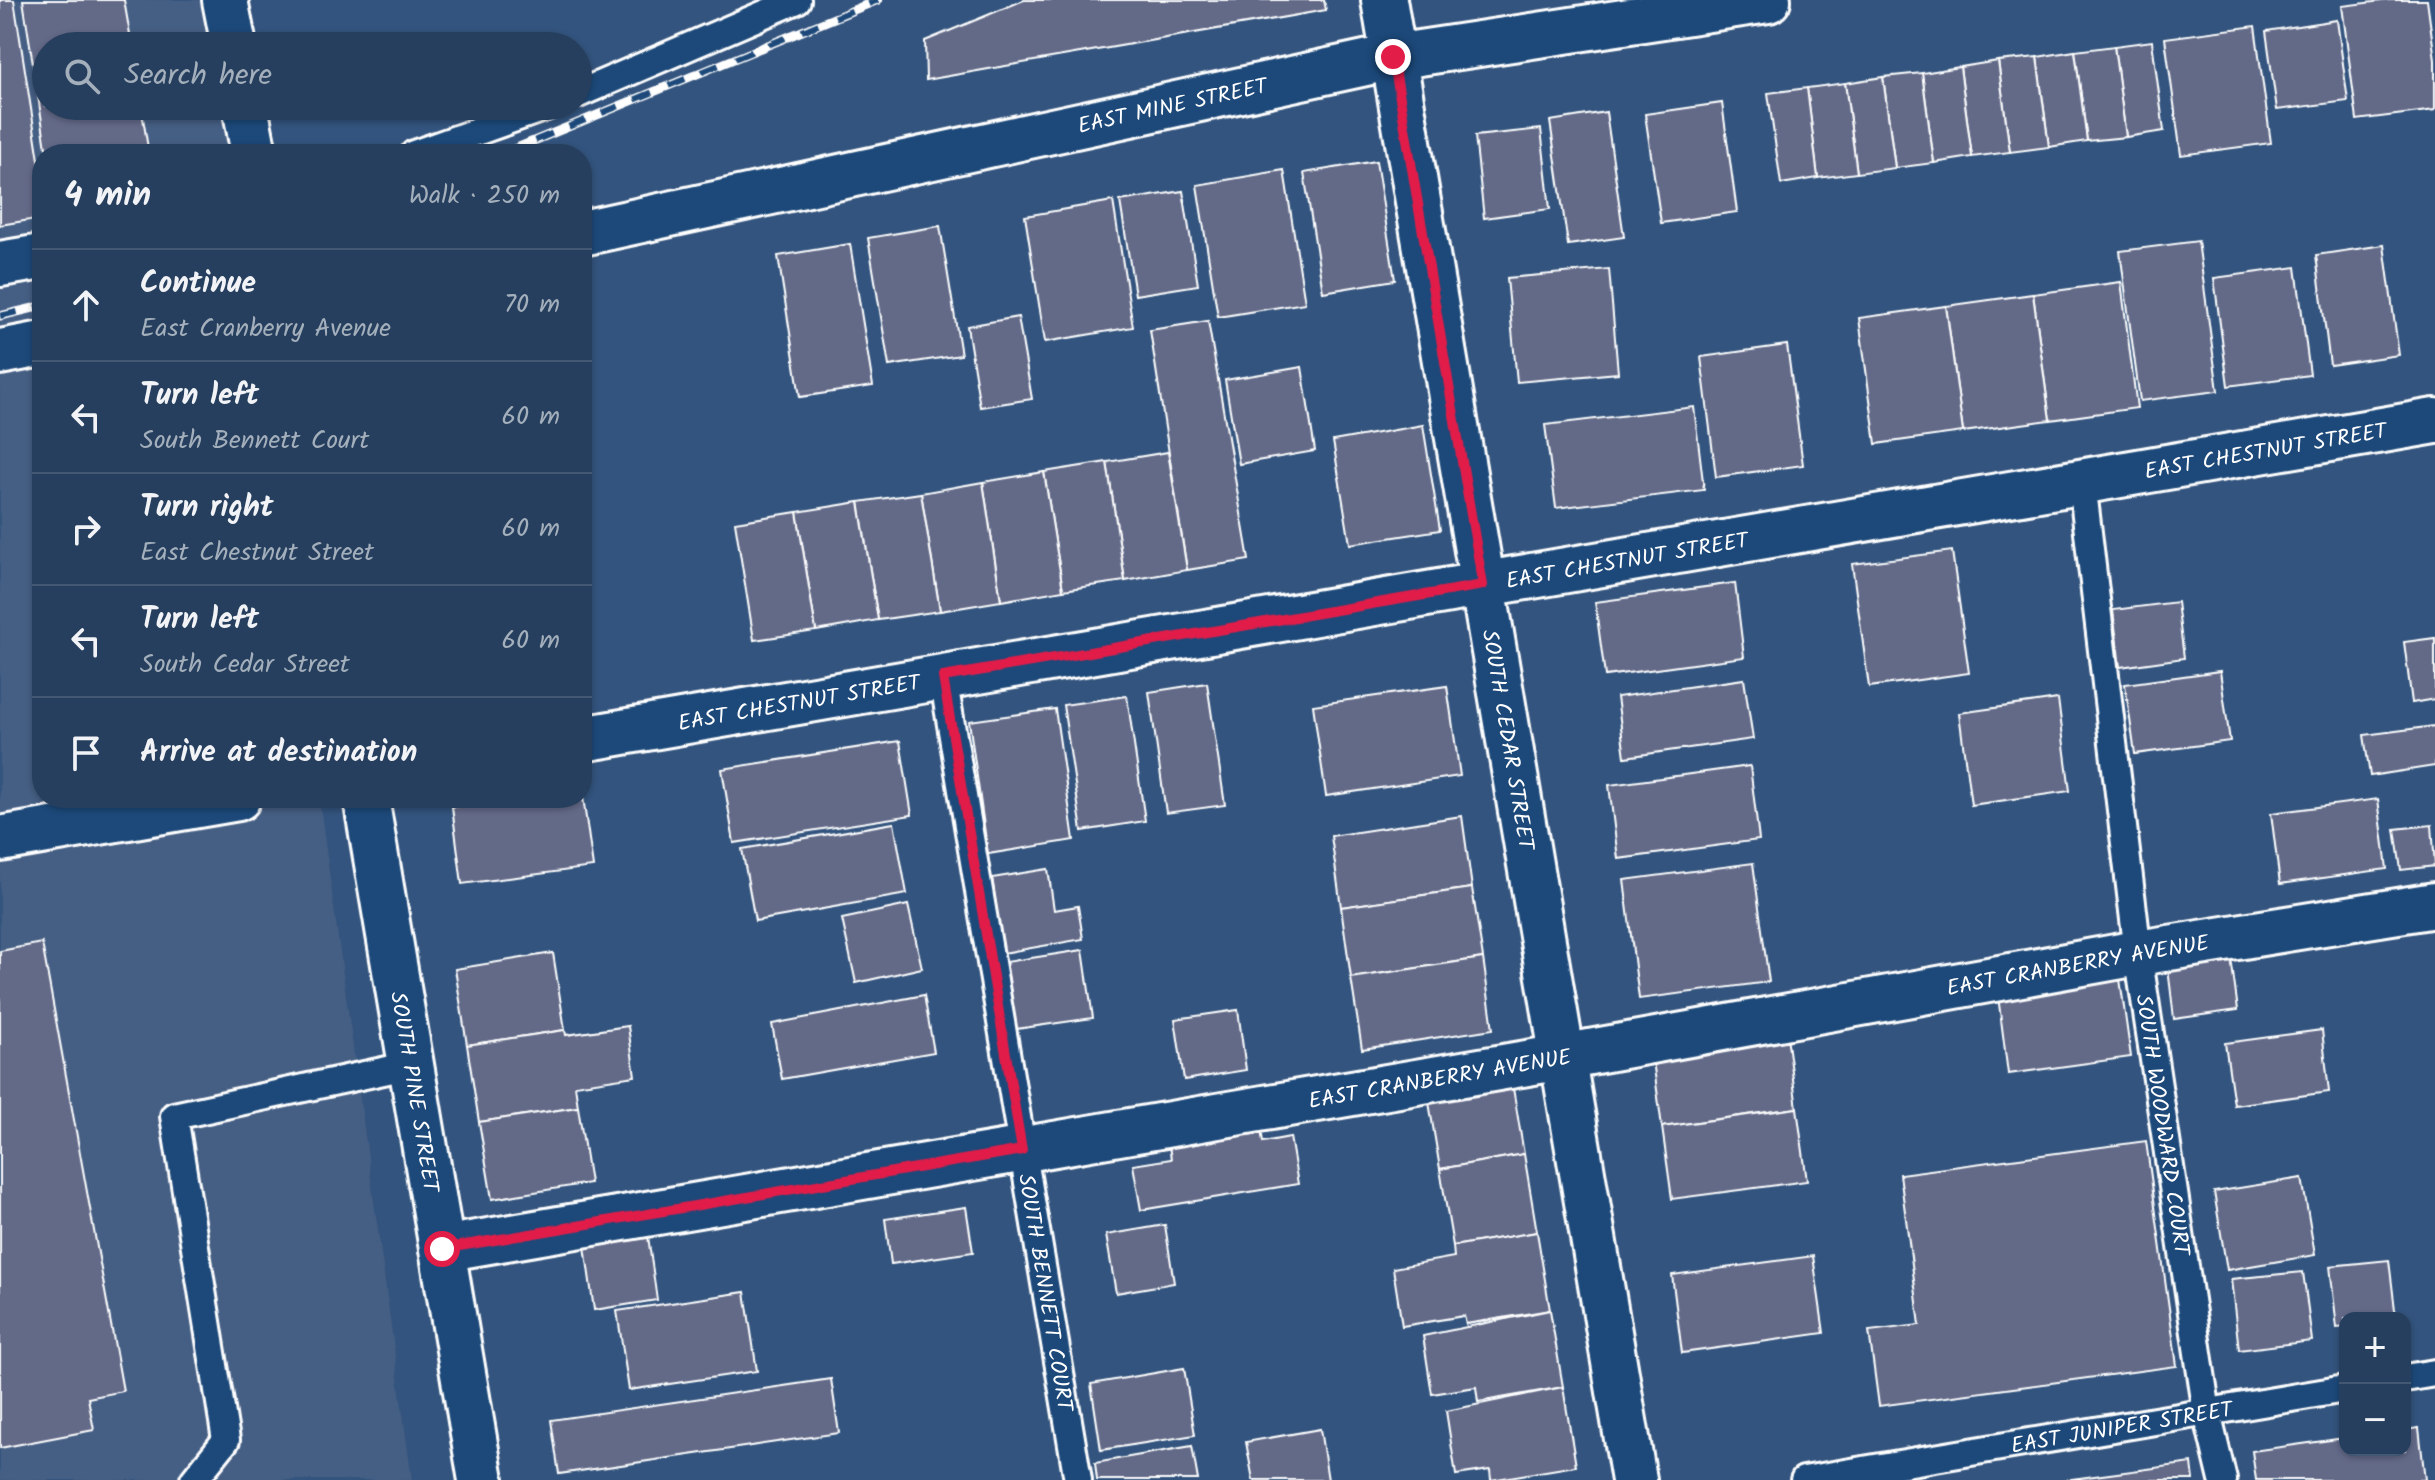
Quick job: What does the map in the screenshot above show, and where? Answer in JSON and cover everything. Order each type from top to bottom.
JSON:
[{"type":"street","points":[[225,0],[231,32]]},
{"type":"street","name":"SOUTH CEDAR STREET","points":[[1384,0],[1634,1480]]},
{"type":"street","name":"EAST MINE STREET","points":[[592,231],[1393,57],[1768,0]]},
{"type":"street","points":[[248,120],[252,144]]},
{"type":"street","points":[[0,264],[32,259]]},
{"type":"street","points":[[0,352],[32,346]]},
{"type":"street","name":"EAST CHESTNUT STREET","points":[[592,737],[2435,421]]},
{"type":"street","points":[[0,839],[180,808]]},
{"type":"street","name":"SOUTH PINE STREET","points":[[368,808],[481,1480]]},
{"type":"street","name":"EAST CRANBERRY AVENUE","points":[[442,1249],[1562,1057],[2138,953],[2435,905]]},
{"type":"lane","points":[[592,88],[797,0]]},
{"type":"lane","points":[[442,144],[510,120]]},
{"type":"lane","name":"SOUTH WOODWARD COURT","points":[[2082,482],[2138,953],[2207,1413],[2223,1480]]},
{"type":"lane","name":"SOUTH BENNETT COURT","points":[[943,677],[1078,1480]]},
{"type":"lane","points":[[194,1480],[226,1440],[174,1116],[411,1065]]},
{"type":"lane","points":[[2411,1377],[2435,1373]]},
{"type":"lane","name":"EAST JUNIPER STREET","points":[[1804,1480],[2339,1390]]},
{"type":"shaded area","points":[[0,0],[210,0],[214,32],[32,32],[32,120],[226,120],[230,144],[32,144],[32,808],[320,808],[412,1480],[0,1480]]},
{"type":"building","points":[[0,0],[14,0],[37,144],[32,144],[32,220],[0,225]]},
{"type":"building","points":[[23,0],[124,0],[130,32],[32,32],[32,58]]},
{"type":"building","points":[[1024,0],[1324,0],[1326,10],[926,80],[925,41]]},
{"type":"building","points":[[2389,0],[2427,0],[2435,60],[2435,110],[2357,120],[2342,6]]},
{"type":"building","points":[[2337,20],[2348,101],[2277,110],[2266,31]]},
{"type":"building","points":[[2255,26],[2271,143],[2181,155],[2165,38]]},
{"type":"building","points":[[2152,41],[2164,131],[2126,137],[2114,46]]},
{"type":"building","points":[[2114,46],[2126,137],[2087,141],[2075,51]]},
{"type":"building","points":[[2075,51],[2087,141],[2049,147],[2037,57]]},
{"type":"building","points":[[2037,57],[2049,147],[2010,152],[1998,61]]},
{"type":"building","points":[[1998,61],[2010,152],[1972,157],[1960,67]]},
{"type":"building","points":[[1960,67],[1972,157],[1934,163],[1922,73]]},
{"type":"building","points":[[1922,73],[1934,163],[1895,168],[1883,77]]},
{"type":"building","points":[[1883,77],[1895,168],[1857,173],[1845,83]]},
{"type":"building","points":[[1845,83],[1857,173],[1818,178],[1807,88]]},
{"type":"building","points":[[1807,88],[1818,178],[1781,184],[1768,93]]},
{"type":"building","points":[[1722,103],[1737,212],[1661,223],[1645,114]]},
{"type":"building","points":[[1606,112],[1624,237],[1568,245],[1550,121]]},
{"type":"building","points":[[42,120],[143,120],[147,144],[45,144]]},
{"type":"building","points":[[1541,129],[1550,209],[1484,218],[1475,136]]},
{"type":"building","points":[[1376,161],[1395,280],[1323,292],[1304,173]]},
{"type":"building","points":[[1284,170],[1305,303],[1218,317],[1197,185]]},
{"type":"building","points":[[1183,191],[1198,285],[1135,295],[1120,201]]},
{"type":"building","points":[[1113,201],[1133,327],[1045,342],[1025,216]]},
{"type":"building","points":[[940,226],[961,355],[889,366],[868,238]]},
{"type":"building","points":[[2198,241],[2218,391],[2140,401],[2120,251]]},
{"type":"building","points":[[850,244],[873,386],[800,397],[778,256]]},
{"type":"building","points":[[2384,245],[2399,355],[2330,365],[2316,255]]},
{"type":"building","points":[[2296,267],[2310,375],[2228,386],[2214,278]]},
{"type":"building","points":[[1609,269],[1618,373],[1517,382],[1507,278]]},
{"type":"building","points":[[2121,282],[2137,408],[2050,420],[2033,294]]},
{"type":"building","points":[[2033,294],[2050,420],[1963,432],[1946,306]]},
{"type":"building","points":[[1946,306],[1963,432],[1876,444],[1859,318]]},
{"type":"building","points":[[1018,317],[1032,399],[980,407],[967,326]]},
{"type":"building","points":[[1208,321],[1249,560],[1187,570],[1150,330]]},
{"type":"building","points":[[1787,345],[1803,465],[1716,477],[1701,357]]},
{"type":"building","points":[[1302,367],[1315,451],[1239,464],[1225,380]]},
{"type":"building","points":[[1694,407],[1704,490],[1556,508],[1545,425]]},
{"type":"building","points":[[1423,425],[1440,530],[1350,544],[1333,441]]},
{"type":"building","points":[[1168,452],[1187,570],[1125,581],[1107,462]]},
{"type":"building","points":[[1107,462],[1125,581],[1063,590],[1044,472]]},
{"type":"building","points":[[1044,472],[1063,590],[1001,601],[983,482]]},
{"type":"building","points":[[983,482],[1001,601],[940,611],[921,493]]},
{"type":"building","points":[[921,493],[940,611],[878,620],[859,502]]},
{"type":"building","points":[[859,502],[878,620],[816,631],[797,512]]},
{"type":"building","points":[[797,512],[816,631],[754,640],[735,522]]},
{"type":"building","points":[[1952,551],[1969,673],[1869,687],[1852,564]]},
{"type":"building","points":[[1735,583],[1744,657],[1605,676],[1595,602]]},
{"type":"building","points":[[2177,602],[2184,658],[2120,667],[2113,610]]},
{"type":"building","points":[[2435,638],[2435,699],[2412,703],[2404,642]]},
{"type":"building","points":[[2220,671],[2230,741],[2135,754],[2125,684]]},
{"type":"building","points":[[1744,679],[1753,739],[1625,757],[1617,697]]},
{"type":"building","points":[[1207,683],[1225,805],[1166,813],[1149,692]]},
{"type":"building","points":[[1447,686],[1460,776],[1326,796],[1313,705]]},
{"type":"building","points":[[1127,696],[1145,821],[1082,831],[1063,705]]},
{"type":"building","points":[[2058,699],[2070,791],[1971,805],[1959,713]]},
{"type":"building","points":[[1055,709],[1074,840],[988,854],[969,721]]},
{"type":"building","points":[[2435,726],[2435,766],[2370,776],[2364,735]]},
{"type":"building","points":[[900,741],[912,815],[734,843],[722,769]]},
{"type":"building","points":[[1750,766],[1759,840],[1618,859],[1609,785]]},
{"type":"building","points":[[2378,799],[2387,869],[2280,884],[2271,813]]},
{"type":"building","points":[[452,808],[585,808],[593,867],[462,884]]},
{"type":"building","points":[[1462,816],[1472,888],[1341,907],[1331,836]]},
{"type":"building","points":[[894,823],[907,894],[755,921],[742,849]]},
{"type":"building","points":[[2432,825],[2435,866],[2401,870],[2395,829]]},
{"type":"building","points":[[1753,863],[1769,982],[1639,999],[1624,880]]},
{"type":"building","points":[[1048,869],[1054,910],[1078,906],[1083,939],[1003,953],[992,878]]},
{"type":"building","points":[[1472,888],[1483,958],[1351,978],[1341,907]]},
{"type":"building","points":[[908,905],[922,968],[856,983],[842,919]]},
{"type":"building","points":[[42,943],[123,1391],[88,1398],[94,1430],[0,1448],[0,951]]},
{"type":"building","points":[[1083,950],[1093,1018],[1016,1029],[1006,962]]},
{"type":"building","points":[[553,953],[565,1030],[467,1045],[455,969]]},
{"type":"building","points":[[1483,958],[1493,1029],[1362,1049],[1351,978]]},
{"type":"building","points":[[2231,958],[2238,1010],[2174,1019],[2168,967]]},
{"type":"building","points":[[2120,979],[2131,1057],[2008,1074],[1998,996]]},
{"type":"building","points":[[924,995],[934,1052],[782,1079],[772,1024]]},
{"type":"building","points":[[1238,1010],[1246,1070],[1184,1080],[1175,1019]]},
{"type":"building","points":[[628,1026],[635,1076],[575,1085],[578,1107],[479,1122],[467,1045],[565,1030],[566,1035]]},
{"type":"building","points":[[2322,1030],[2329,1092],[2234,1105],[2225,1043]]},
{"type":"building","points":[[1787,1036],[1797,1108],[1662,1127],[1652,1053]]},
{"type":"building","points":[[1511,1076],[1524,1154],[1440,1169],[1427,1090]]},
{"type":"building","points":[[578,1107],[590,1183],[492,1199],[479,1122]]},
{"type":"building","points":[[1797,1108],[1807,1181],[1672,1199],[1662,1127]]},
{"type":"building","points":[[1259,1117],[1263,1142],[1290,1137],[1298,1184],[1141,1210],[1133,1165],[1171,1159],[1167,1133]]},
{"type":"building","points":[[2146,1141],[2177,1366],[1879,1406],[1869,1331],[1920,1325],[1900,1174]]},
{"type":"building","points":[[1524,1154],[1537,1232],[1453,1246],[1440,1169]]},
{"type":"building","points":[[2302,1178],[2315,1255],[2227,1270],[2214,1192]]},
{"type":"building","points":[[966,1207],[973,1252],[891,1264],[885,1219]]},
{"type":"building","points":[[1165,1225],[1174,1283],[1116,1293],[1106,1235]]},
{"type":"building","points":[[647,1229],[657,1300],[594,1310],[584,1239]]},
{"type":"building","points":[[1537,1232],[1550,1310],[1466,1324],[1464,1316],[1402,1326],[1393,1268],[1454,1257],[1453,1246]]},
{"type":"building","points":[[1813,1256],[1824,1333],[1682,1353],[1672,1275]]},
{"type":"building","points":[[2389,1260],[2395,1312],[2339,1312],[2337,1328],[2330,1266]]},
{"type":"building","points":[[2303,1272],[2312,1341],[2239,1350],[2231,1279]]},
{"type":"building","points":[[745,1292],[757,1371],[629,1390],[617,1311]]},
{"type":"building","points":[[1550,1310],[1563,1387],[1478,1402],[1476,1387],[1432,1394],[1423,1336]]},
{"type":"building","points":[[1184,1368],[1195,1435],[1101,1450],[1091,1384]]},
{"type":"building","points":[[831,1379],[839,1433],[559,1474],[551,1420]]},
{"type":"building","points":[[1563,1387],[1576,1466],[1491,1480],[1490,1470],[1456,1475],[1446,1411]]},
{"type":"building","points":[[2419,1428],[2425,1480],[2256,1480],[2252,1451],[2339,1439],[2339,1456],[2411,1456],[2411,1429]]},
{"type":"building","points":[[1320,1429],[1328,1480],[1253,1480],[1246,1442]]},
{"type":"building","points":[[1192,1446],[1198,1480],[1097,1480],[1095,1463]]},
{"type":"building","points":[[2192,1463],[2194,1480],[2064,1480]]},
{"type":"railway","points":[[592,117],[878,0]]},
{"type":"railway","points":[[526,144],[585,120]]},
{"type":"railway","points":[[0,316],[32,308]]},
{"type":"route","points":[[442,1249],[1022,1150],[943,677],[1483,585],[1393,57]]}]
